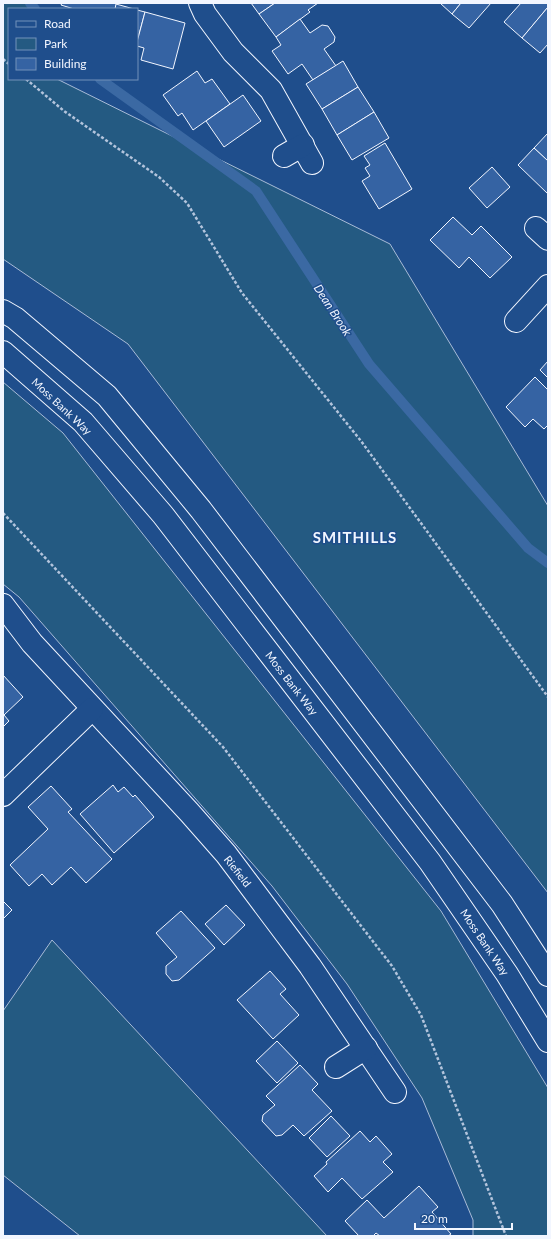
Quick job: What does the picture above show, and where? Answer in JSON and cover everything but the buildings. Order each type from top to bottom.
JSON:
[{"type":"main road","points":[[200,3],[205,14],[233,52],[271,90],[308,154],[284,156]]},
{"type":"main road","points":[[516,321],[548,286]]},
{"type":"main road","points":[[3,311],[15,318],[107,396],[201,510],[502,904],[548,975]]},
{"type":"main road","name":"Moss Bank Way","points":[[3,352],[83,422],[163,515],[430,862],[507,974],[548,1040]]},
{"type":"main road","name":"Riefield","points":[[3,605],[32,643],[226,854],[310,966],[395,1092]]},
{"type":"main road","points":[[3,795],[92,709]]},
{"type":"main road","points":[[336,1067],[366,1048]]},
{"type":"path","points":[[27,80],[64,111],[159,177],[187,203],[242,293],[361,441],[548,697]]},
{"type":"path","points":[[3,513],[223,748],[392,966],[421,1015],[506,1236]]},
{"type":"green space","points":[[3,3],[35,3],[33,8],[8,8],[8,80],[59,80],[390,244],[548,506],[548,893],[128,344],[3,259]]},
{"type":"green space","points":[[3,382],[63,433],[441,911],[548,1088],[548,1236],[473,1236],[473,1220],[422,1098],[347,984],[272,886],[19,597],[3,584]]},
{"type":"green space","points":[[52,940],[327,1236],[80,1236],[3,1175],[3,1011]]},
{"type":"waterway","name":"Dean Brook","points":[[30,3],[34,8]]},
{"type":"waterway","name":"Dean Brook","points":[[101,80],[256,191],[369,364],[528,548],[548,563]]},
{"type":"district","name":"SMITHILLS","points":[[355,537]]}]
